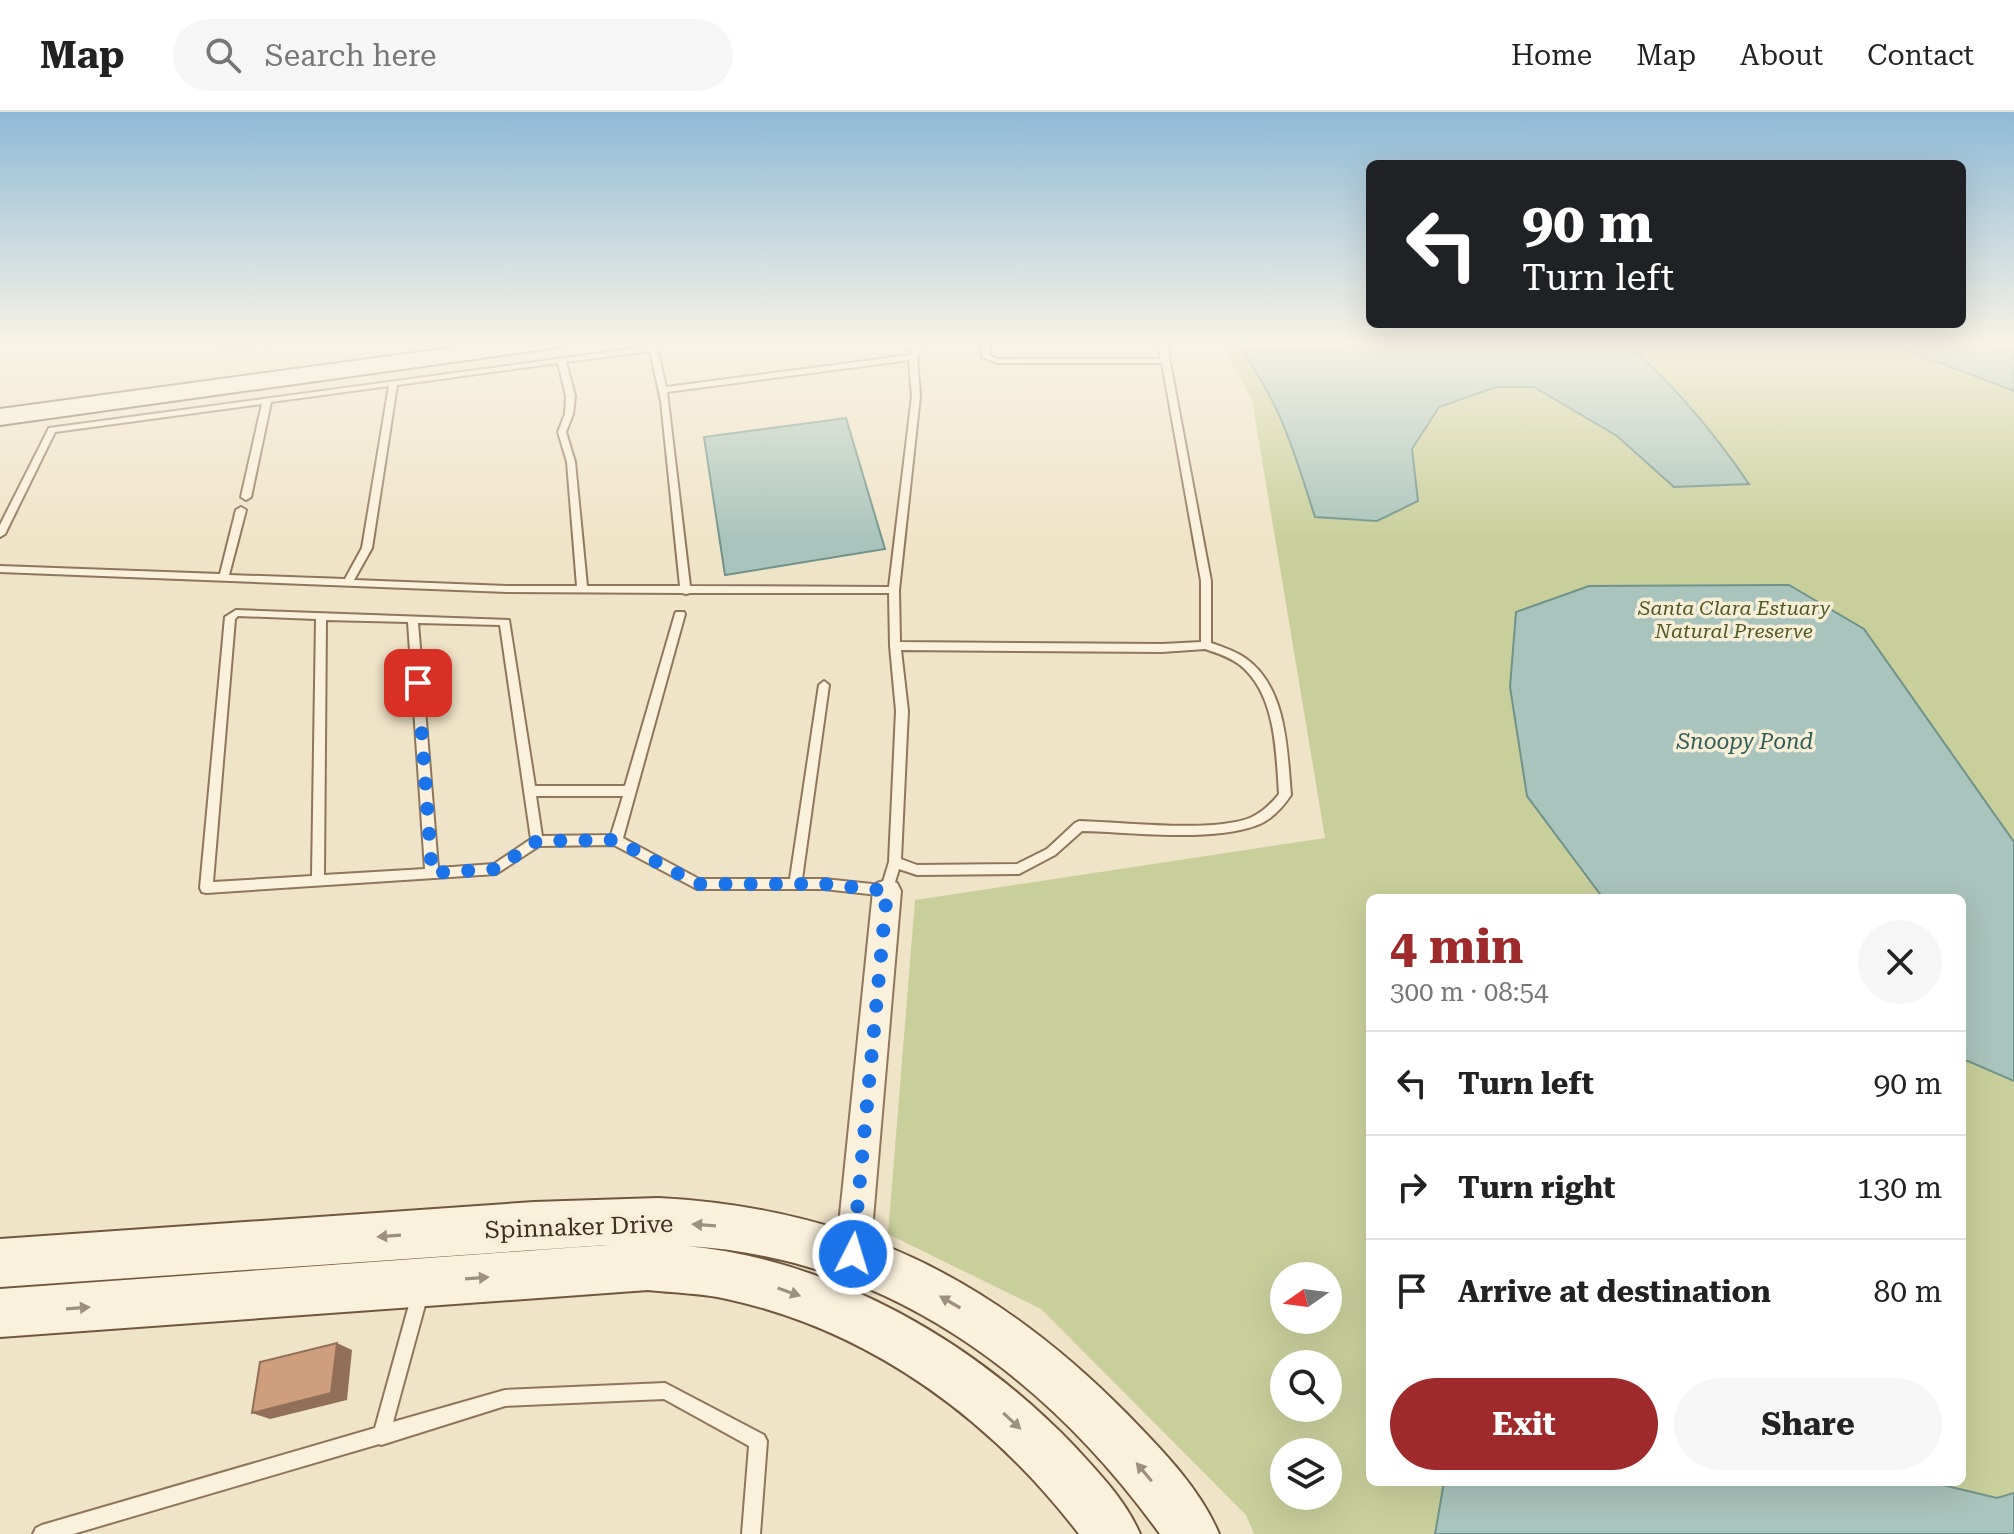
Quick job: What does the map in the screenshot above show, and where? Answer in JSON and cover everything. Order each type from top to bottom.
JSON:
[{"type":"street","points":[[0,417],[81,407]]},
{"type":"street","points":[[832,1307],[853,1254],[891,876]]},
{"type":"street","name":"Spinnaker Drive","points":[[0,1313],[430,1257],[609,1221],[737,1227],[797,1238],[853,1254],[892,1270],[989,1325],[1040,1366],[1126,1452],[1192,1534]]},
{"type":"street","name":"Spinnaker Drive","points":[[0,1263],[430,1257],[648,1266],[725,1275],[778,1288],[832,1307],[912,1346],[958,1376],[1000,1410],[1061,1470],[1113,1534]]},
{"type":"lane","points":[[0,534],[52,430],[226,407]]},
{"type":"lane","points":[[246,497],[266,407]]},
{"type":"lane","points":[[348,582],[367,548],[389,407]]},
{"type":"lane","points":[[571,407],[570,418],[562,432],[563,446],[571,462],[582,590]]},
{"type":"lane","points":[[665,407],[686,591]]},
{"type":"lane","points":[[891,876],[902,711],[895,646],[894,590],[915,407]]},
{"type":"lane","points":[[1174,407],[1206,581],[1206,645]]},
{"type":"lane","points":[[224,577],[241,510]]},
{"type":"lane","points":[[0,569],[582,590],[894,590]]},
{"type":"lane","points":[[537,841],[505,622],[236,613],[230,617],[206,888],[496,869],[537,841],[616,840],[697,884],[795,884],[891,876],[917,870],[1019,869],[1051,852],[1079,826],[1213,828],[1249,824],[1271,813],[1285,795],[1280,744],[1267,690],[1245,663],[1206,645],[1162,648],[895,646]]},
{"type":"lane","points":[[616,840],[680,614]]},
{"type":"lane","points":[[318,881],[321,616]]},
{"type":"lane","points":[[413,619],[432,873]]},
{"type":"lane","points":[[795,884],[824,685]]},
{"type":"lane","points":[[530,791],[629,791]]},
{"type":"lane","points":[[381,1436],[430,1257]]},
{"type":"lane","points":[[42,1534],[505,1398],[665,1391],[758,1441],[751,1534]]},
{"type":"green space","name":"Santa Clara Estuary Natural Preserve","points":[[1253,407],[2014,407],[2014,1534],[1254,1534],[1246,1515],[1041,1309],[888,1234],[915,900],[1325,838]]},
{"type":"water","points":[[1276,407],[1439,407],[1412,449],[1418,501],[1377,521],[1315,517]]},
{"type":"water","points":[[1568,407],[1690,407],[1749,484],[1674,487],[1617,436]]},
{"type":"water","points":[[846,418],[885,549],[725,575],[704,437]]},
{"type":"water","name":"Snoopy Pond","points":[[1789,585],[1864,629],[2014,842],[2014,1081],[1966,1061],[1966,894],[1600,894],[1527,796],[1510,687],[1516,612],[1589,586]]},
{"type":"water","points":[[1443,1486],[1947,1486],[1997,1498],[2014,1493],[2014,1534],[1435,1534]]},
{"type":"building","points":[[337,1343],[331,1393],[252,1413],[260,1362]]},
{"type":"route","points":[[418,683],[432,873],[496,869],[537,841],[616,840],[697,884],[824,884],[887,891],[853,1254]]}]
